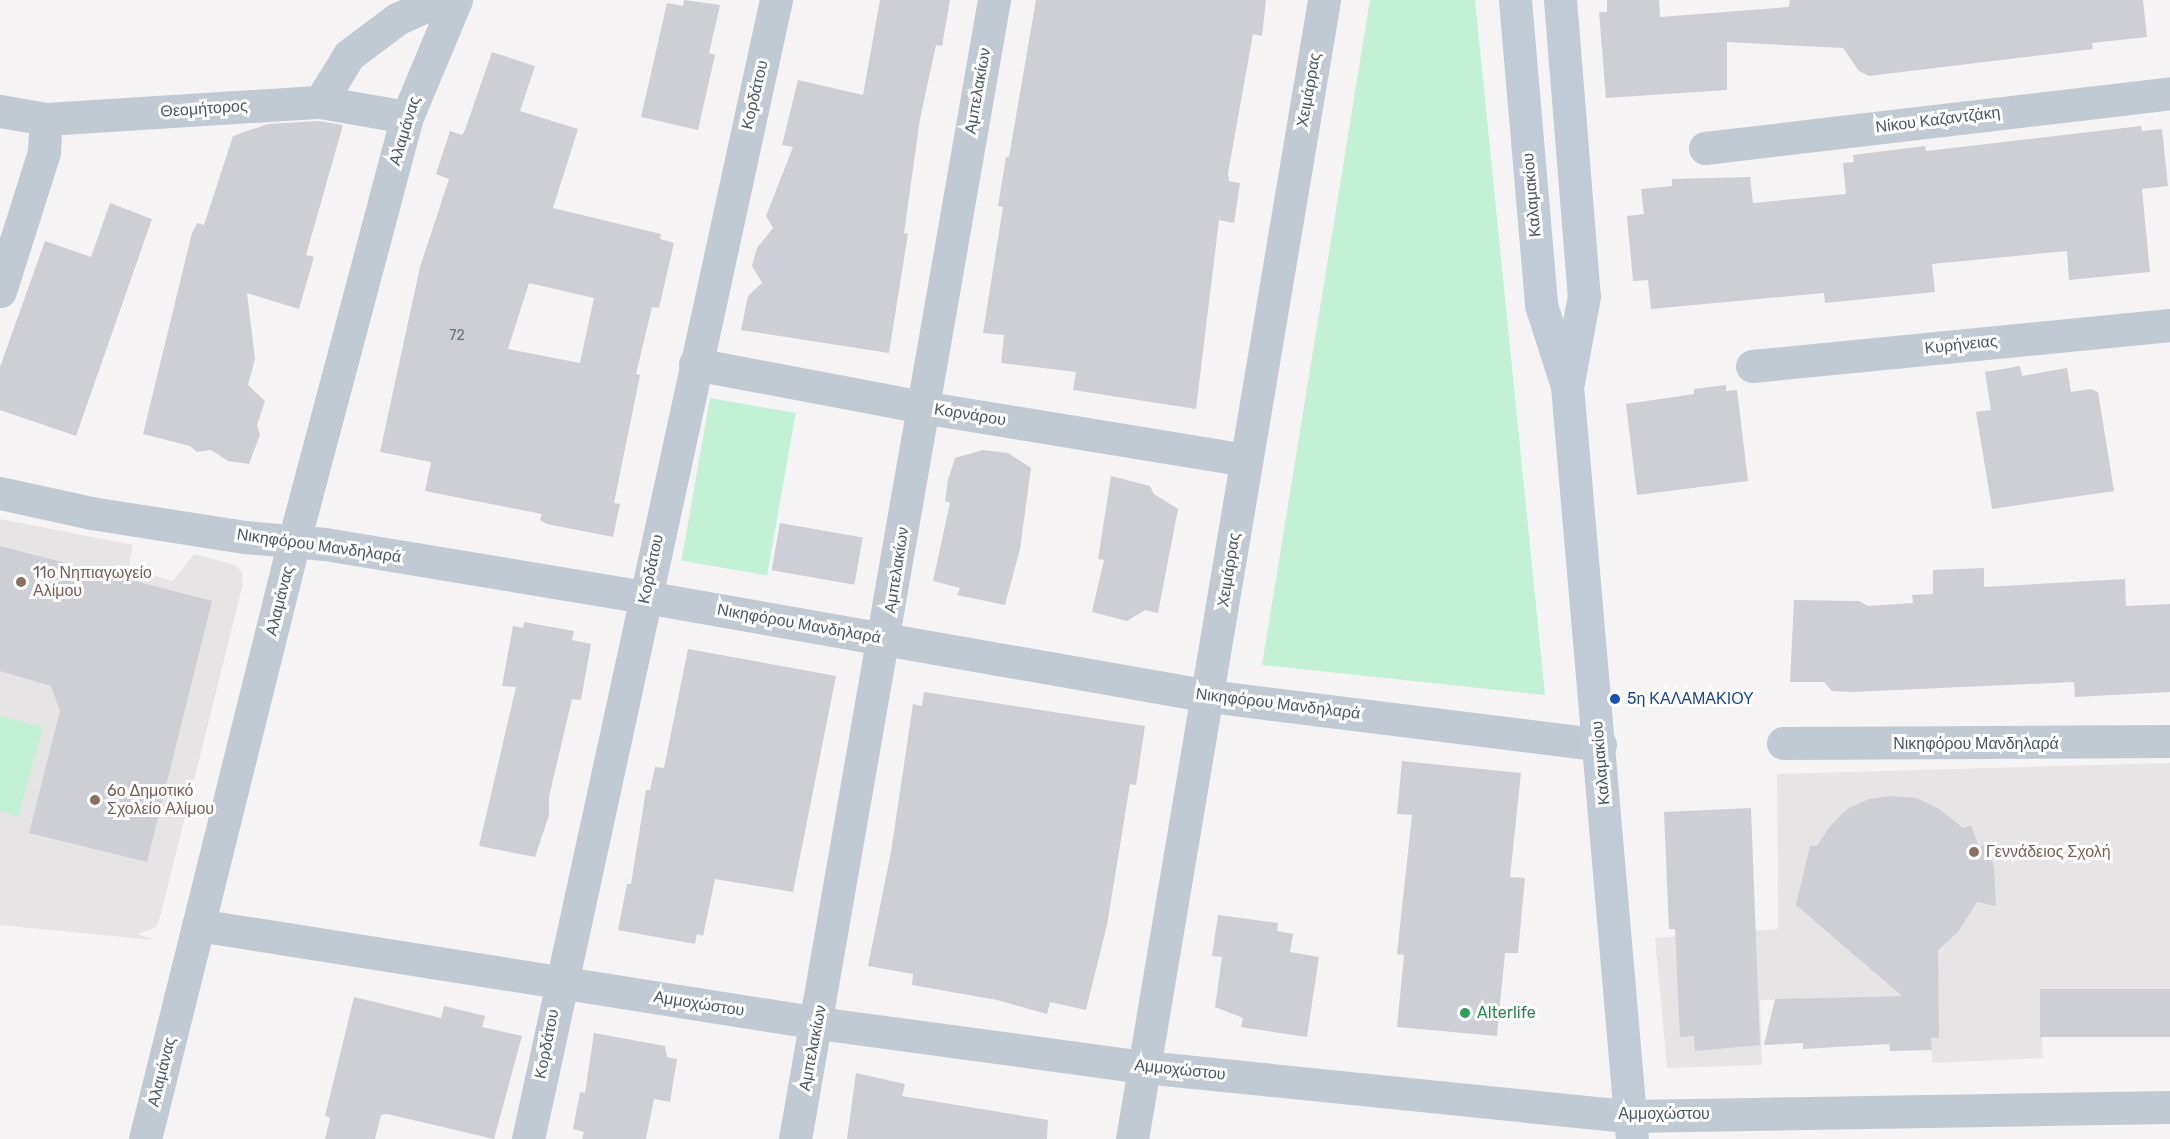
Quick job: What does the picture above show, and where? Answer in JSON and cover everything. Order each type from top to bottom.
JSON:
[{"type":"main road","name":"Καλαμακίου","points":[[1515,0],[1541,305],[1567,386],[1600,745],[1631,1127]]},
{"type":"main road","name":"Καλαμακίου","points":[[1560,0],[1584,296],[1567,386]]},
{"type":"street","points":[[320,102],[350,55],[397,19],[439,0]]},
{"type":"street","name":"Αλαμάνας","points":[[145,1139],[294,541],[407,117],[456,0]]},
{"type":"street","name":"Κορδάτου","points":[[528,1139],[559,981],[776,0]]},
{"type":"street","name":"Αμπελακίων","points":[[795,1139],[818,1023],[885,640],[922,407],[994,0]]},
{"type":"street","name":"Χειμάρρας","points":[[1132,1139],[1209,696],[1246,459],[1324,0]]},
{"type":"street","name":"Νίκου Καζαντζάκη","points":[[1705,148],[2170,93]]},
{"type":"street","name":"Θεομήτορος","points":[[0,111],[46,119],[320,102],[407,117]]},
{"type":"street","points":[[0,291],[44,152],[46,119]]},
{"type":"street","name":"Κυρήνειας","points":[[1752,366],[2170,325]]},
{"type":"street","name":"Κορνάρου","points":[[694,364],[922,407],[1246,459]]},
{"type":"street","name":"Νικηφόρου Μανδηλαρά","points":[[0,493],[91,513],[294,541],[645,597],[1209,696],[1600,745]]},
{"type":"street","name":"Νικηφόρου Μανδηλαρά","points":[[1783,743],[2170,741]]},
{"type":"street","name":"Αμμοχώστου","points":[[198,925],[818,1023],[1144,1067],[1631,1127],[2170,1107]]},
{"type":"shaded area","name":"6ο Δημοτικό Σχολείο Αλίμου","points":[[0,519],[133,545],[129,568],[173,581],[194,554],[235,565],[242,572],[243,583],[161,914],[156,927],[138,934],[154,940],[0,925]]},
{"type":"shaded area","name":"Γεννάδειος Σχολή","points":[[2170,763],[2170,989],[2040,993],[2043,1058],[1932,1063],[1931,1038],[1939,1038],[1938,995],[1760,1000],[1762,1065],[1667,1068],[1655,938],[1778,929],[1777,774]]},
{"type":"green space","points":[[1370,0],[1475,0],[1545,695],[1262,665]]},
{"type":"green space","points":[[710,398],[796,413],[767,576],[681,560]]},
{"type":"green space","points":[[0,716],[43,727],[18,816],[0,811]]},
{"type":"building","points":[[684,0],[720,5],[709,53],[715,55],[698,130],[641,117],[667,3],[683,6]]},
{"type":"building","points":[[880,0],[950,0],[942,46],[936,45],[920,119],[904,233],[908,234],[889,353],[741,330],[748,296],[762,283],[752,266],[757,248],[773,228],[766,216],[793,147],[782,145],[798,80],[863,95]]},
{"type":"building","points":[[1036,0],[1266,0],[1262,36],[1253,34],[1228,173],[1229,181],[1240,183],[1234,223],[1219,220],[1196,409],[1073,390],[1076,372],[1001,363],[1004,335],[983,333],[1003,207],[998,206],[1006,157],[1009,157]]},
{"type":"building","points":[[1607,0],[1659,0],[1660,17],[1789,7],[1790,0],[2143,0],[2147,37],[2092,43],[2093,49],[1869,76],[1859,71],[1843,48],[1727,42],[1727,90],[1606,98],[1599,12],[1607,12]]},
{"type":"building","points":[[492,52],[535,66],[520,111],[578,129],[553,208],[661,234],[660,239],[674,243],[659,308],[652,307],[636,374],[640,375],[614,503],[620,504],[613,537],[547,524],[540,520],[542,514],[425,491],[431,462],[380,452],[420,267],[449,179],[436,174],[450,131],[462,135]],"holes":[[[529,283],[594,298],[580,363],[508,349]]]},
{"type":"building","points":[[319,121],[343,125],[306,255],[314,257],[299,309],[247,293],[255,359],[248,385],[265,401],[257,425],[260,435],[249,464],[228,461],[211,450],[197,452],[190,446],[143,434],[192,233],[197,223],[204,225],[233,136],[268,124]]},
{"type":"building","points":[[2141,126],[2142,131],[2162,129],[2168,186],[2142,189],[2150,272],[2069,280],[2067,251],[1932,264],[1935,292],[1825,303],[1824,293],[1651,309],[1648,280],[1633,281],[1627,216],[1644,214],[1641,189],[1672,186],[1672,179],[1750,177],[1753,203],[1846,194],[1843,163],[1854,162],[1853,155],[1925,146],[1926,151]]},
{"type":"building","points":[[110,203],[152,219],[76,436],[0,410],[0,367],[45,241],[91,257]]},
{"type":"building","points":[[2020,366],[2022,376],[2067,368],[2071,392],[2091,389],[2098,392],[2114,491],[1992,509],[1976,412],[1991,410],[1985,372]]},
{"type":"building","points":[[1726,385],[1726,391],[1737,390],[1748,481],[1637,495],[1626,404],[1694,394],[1694,389]]},
{"type":"building","points":[[983,450],[1008,453],[1031,468],[1020,549],[1005,605],[957,595],[960,588],[933,581],[950,503],[945,501],[948,480],[955,458]]},
{"type":"building","points":[[1111,476],[1150,486],[1154,494],[1178,509],[1158,613],[1145,610],[1127,621],[1092,612],[1104,560],[1098,559]]},
{"type":"building","points":[[780,523],[863,538],[854,585],[772,570]]},
{"type":"building","points":[[0,546],[212,601],[147,862],[29,833],[60,711],[51,686],[0,671]]},
{"type":"building","points":[[1984,568],[1984,587],[2125,579],[2126,606],[2170,604],[2170,692],[2075,697],[2074,682],[1852,692],[1832,691],[1824,682],[1790,682],[1794,600],[1859,601],[1868,606],[1913,603],[1912,595],[1933,594],[1933,570]]},
{"type":"building","points":[[524,622],[574,631],[572,640],[591,644],[581,700],[572,699],[549,797],[549,815],[535,857],[479,846],[516,687],[502,686],[513,626],[523,628]]},
{"type":"building","points":[[688,649],[836,676],[793,892],[715,879],[703,936],[697,934],[695,944],[618,930],[627,884],[631,884],[646,790],[650,790],[655,767],[664,768]]},
{"type":"building","points":[[924,692],[1145,726],[1136,785],[1130,784],[1107,925],[1086,1010],[1050,1002],[1047,1014],[997,1000],[912,985],[913,974],[868,966],[891,852],[913,704],[922,706]]},
{"type":"building","points":[[1402,761],[1521,773],[1510,877],[1525,878],[1518,953],[1505,953],[1497,1036],[1397,1027],[1404,955],[1397,954],[1412,815],[1397,814]]},
{"type":"building","points":[[1892,796],[1916,798],[1938,808],[1963,828],[1971,825],[1979,847],[1988,844],[1994,868],[1996,906],[1977,902],[1958,932],[1938,950],[1939,1038],[1931,1038],[1932,1050],[1890,1051],[1889,1044],[1803,1049],[1803,1043],[1764,1045],[1775,999],[1902,996],[1796,905],[1810,846],[1817,846],[1830,826],[1847,809],[1869,799]]},
{"type":"building","points":[[1751,808],[1760,1045],[1695,1051],[1694,1036],[1680,1037],[1675,929],[1669,929],[1664,812]]},
{"type":"building","points":[[1218,915],[1278,923],[1277,931],[1293,934],[1290,952],[1319,957],[1307,1037],[1241,1027],[1243,1018],[1215,1007],[1222,957],[1212,956]]},
{"type":"building","points":[[2040,989],[2170,989],[2170,1037],[2040,1037]]},
{"type":"building","points":[[354,997],[441,1018],[444,1006],[485,1016],[482,1027],[522,1036],[494,1139],[387,1114],[381,1115],[375,1139],[325,1139],[330,1118],[325,1116]]},
{"type":"building","points":[[594,1033],[665,1046],[667,1057],[677,1059],[670,1102],[654,1099],[646,1139],[582,1139],[584,1132],[573,1129],[580,1092],[585,1093]]},
{"type":"building","points":[[856,1073],[905,1084],[902,1096],[1048,1120],[1047,1139],[847,1139]]},
{"type":"place","name":"11ο Νηπιαγωγείο Αλίμου","points":[[21,582]]},
{"type":"place","name":"5η ΚΑΛΑΜΑΚΙΟΥ","points":[[1615,699]]},
{"type":"place","name":"6ο Δημοτικό Σχολείο Αλίμου","points":[[95,800]]},
{"type":"place","name":"Γεννάδειος Σχολή","points":[[1974,852]]},
{"type":"place","name":"Alterlife","points":[[1465,1013]]}]
